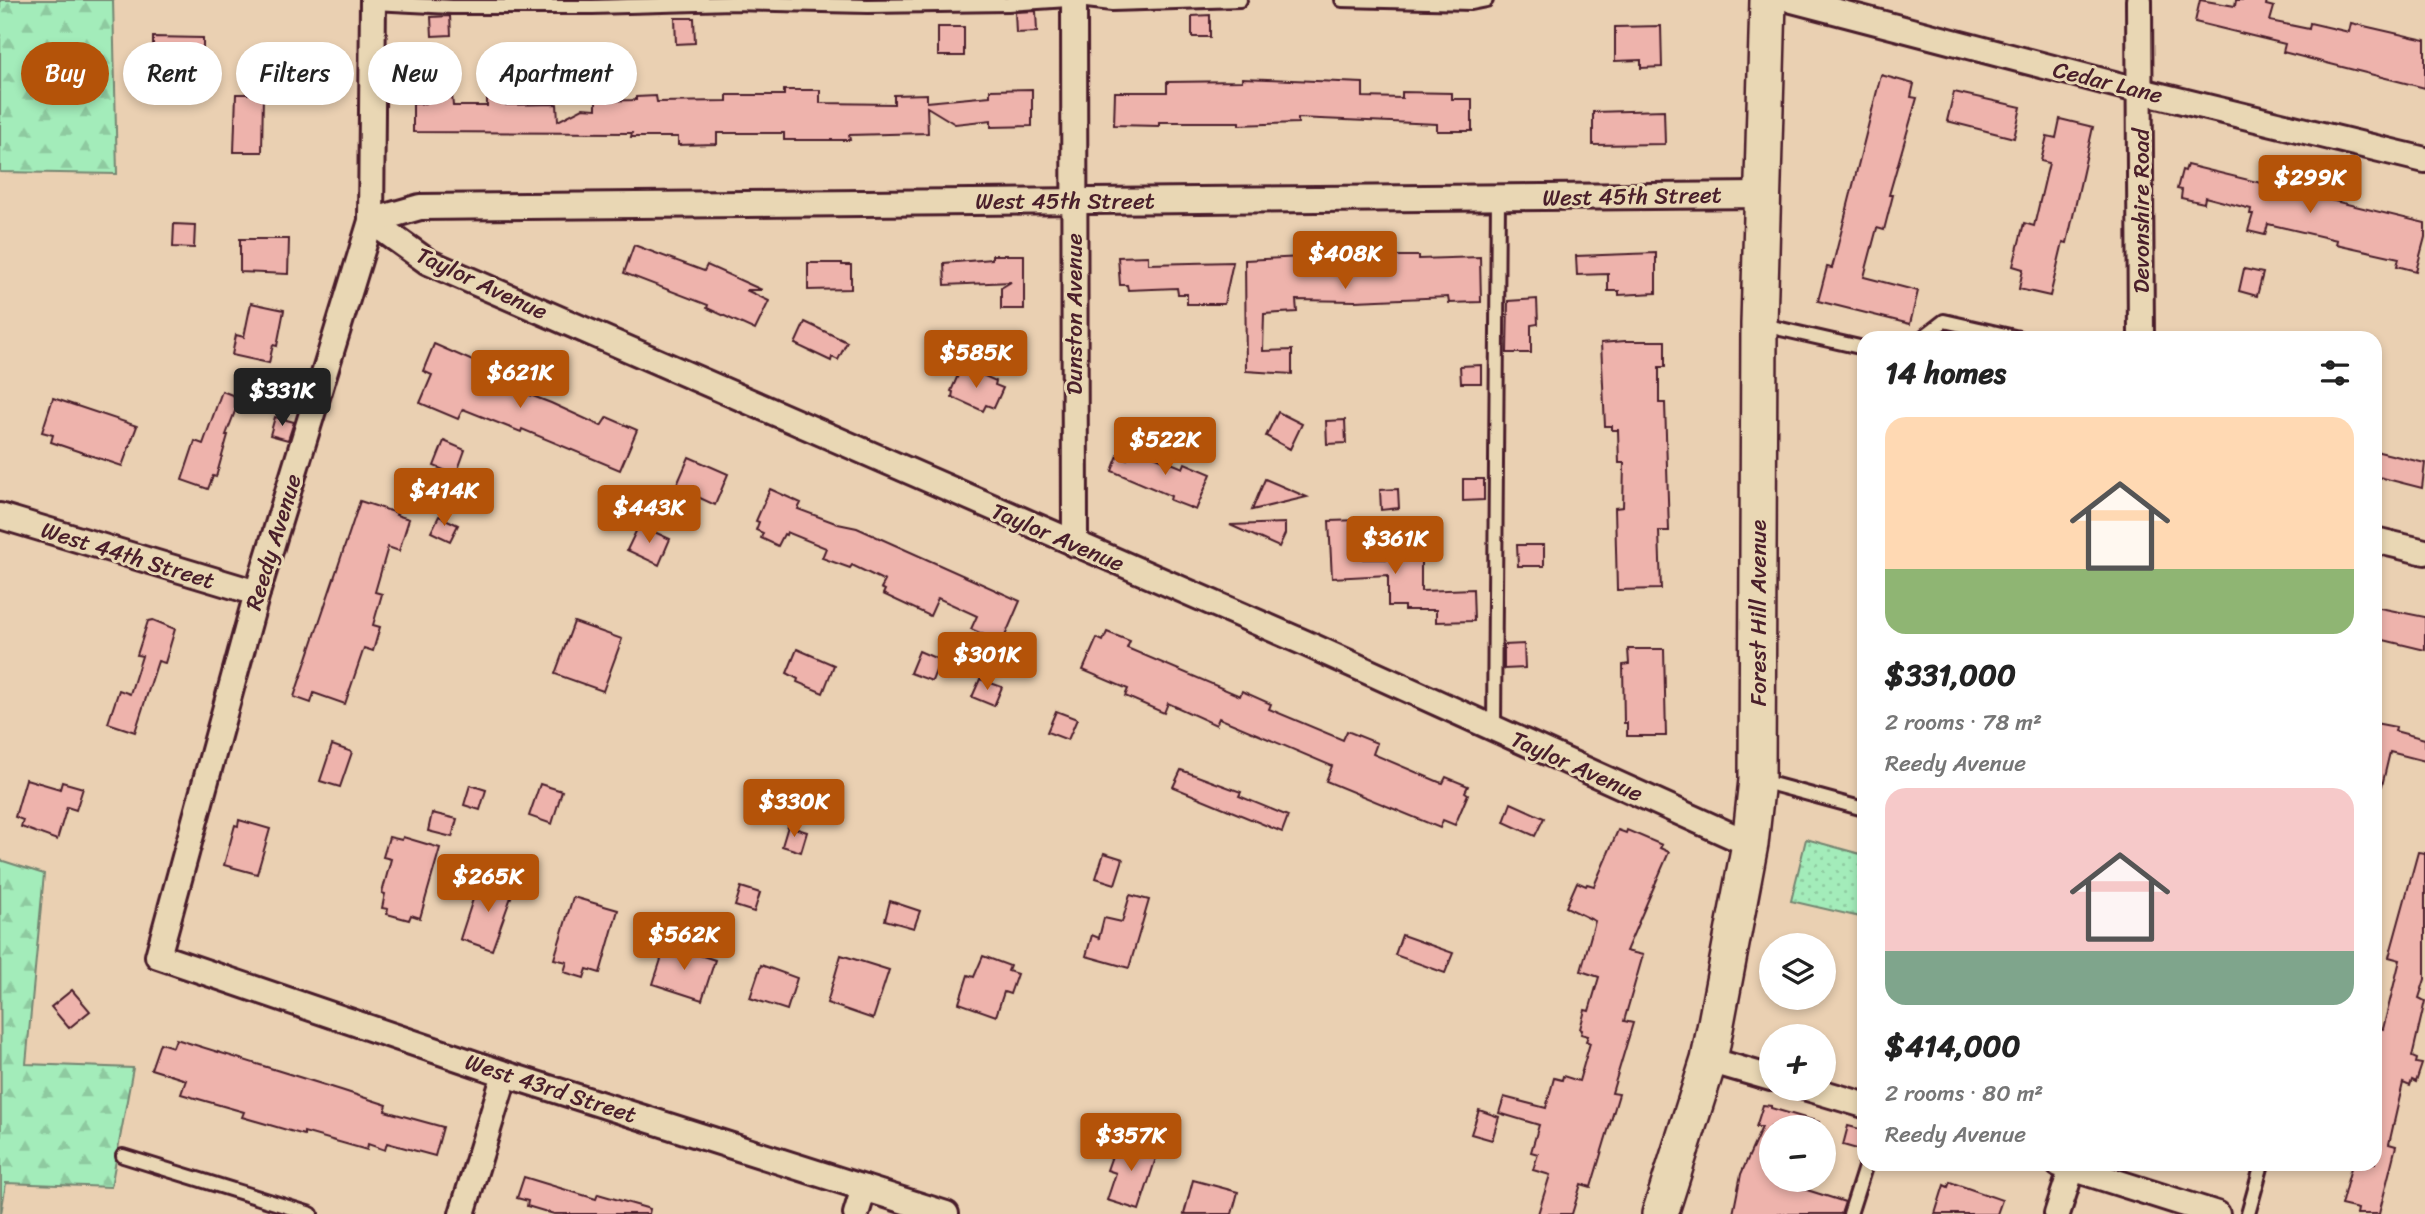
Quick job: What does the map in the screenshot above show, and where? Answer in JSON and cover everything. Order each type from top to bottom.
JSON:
[{"type":"main road","name":"Forest Hill Avenue","points":[[1660,1214],[1709,1060],[1750,844],[1757,780],[1759,324],[1768,0]]},
{"type":"street","name":"Dunston Avenue","points":[[1075,544],[1076,0]]},
{"type":"street","name":"Cedar Lane","points":[[1792,0],[2141,91],[2425,160]]},
{"type":"street","name":"Devonshire Road","points":[[2139,0],[2141,331]]},
{"type":"street","name":"Reedy Avenue","points":[[158,956],[257,593],[372,221],[373,2]]},
{"type":"street","name":"West 45th Street","points":[[372,221],[420,206],[1761,195]]},
{"type":"street","name":"Taylor Avenue","points":[[372,221],[428,262],[1494,728],[1750,844]]},
{"type":"street","name":"West 44th Street","points":[[0,516],[257,593]]},
{"type":"street","points":[[2382,542],[2425,552]]},
{"type":"street","name":"West 43rd Street","points":[[158,956],[505,1074],[946,1214]]},
{"type":"street","points":[[1709,1060],[1759,1075]]},
{"type":"street","points":[[462,1214],[505,1074]]},
{"type":"street","points":[[1836,1097],[1857,1103]]},
{"type":"street","points":[[2057,1214],[2065,1171]]},
{"type":"street","points":[[2109,1171],[2217,1214]]},
{"type":"street","points":[[856,1214],[864,1188]]},
{"type":"lane","points":[[373,2],[452,7],[593,7],[732,3],[868,6],[1008,4],[1068,0]]},
{"type":"lane","points":[[1076,0],[1112,4],[1240,0]]},
{"type":"lane","points":[[1342,0],[1471,3],[1486,0]]},
{"type":"lane","points":[[1494,728],[1498,198]]},
{"type":"lane","points":[[1932,331],[1944,321],[1989,331]]},
{"type":"lane","points":[[1759,324],[1857,346]]},
{"type":"lane","points":[[1757,780],[1857,807]]},
{"type":"lane","points":[[122,1156],[311,1214]]},
{"type":"lane","points":[[1850,1214],[1864,1171]]},
{"type":"lane","points":[[2248,1214],[2260,1171]]},
{"type":"green space","points":[[0,0],[113,0],[117,174],[0,172]]},
{"type":"green space","points":[[1806,839],[1857,853],[1857,916],[1791,901]]},
{"type":"green space","points":[[0,860],[44,874],[26,1064],[133,1068],[111,1187],[6,1183],[1,1214]]},
{"type":"building","points":[[2200,0],[2235,6],[2236,0],[2267,0],[2266,5],[2274,7],[2270,21],[2309,29],[2310,23],[2349,32],[2351,23],[2425,40],[2425,88],[2283,52],[2285,44],[2195,22]]},
{"type":"building","points":[[1036,11],[1037,32],[1016,33],[1015,12]]},
{"type":"building","points":[[1210,15],[1210,37],[1192,37],[1192,16]]},
{"type":"building","points":[[450,16],[451,35],[432,36],[431,17]]},
{"type":"building","points":[[675,18],[694,18],[695,43],[676,44]]},
{"type":"building","points":[[1661,26],[1662,67],[1641,68],[1641,60],[1615,61],[1615,27]]},
{"type":"building","points":[[938,27],[964,27],[964,56],[938,56]]},
{"type":"building","points":[[153,37],[203,38],[203,42],[153,42]]},
{"type":"building","points":[[1881,75],[1914,84],[1911,97],[1917,98],[1889,195],[1893,195],[1884,230],[1877,228],[1864,277],[1918,291],[1910,324],[1818,301],[1827,267],[1832,268]]},
{"type":"building","points":[[1242,78],[1363,83],[1363,97],[1402,98],[1402,92],[1452,93],[1452,99],[1472,99],[1472,131],[1437,131],[1437,124],[1298,118],[1298,123],[1239,125],[1239,122],[1159,122],[1159,126],[1114,125],[1115,92],[1167,92],[1167,82],[1242,81]]},
{"type":"building","points":[[1032,89],[1032,126],[991,127],[991,120],[955,124],[927,107],[928,133],[849,135],[850,140],[784,140],[784,133],[717,133],[717,144],[678,145],[678,137],[631,137],[632,133],[413,132],[413,105],[557,105],[558,121],[583,108],[596,109],[596,105],[637,105],[637,97],[656,96],[657,102],[727,101],[727,95],[784,95],[784,90],[820,90],[820,103],[894,104],[894,95],[927,94],[927,102],[990,96],[990,90]]},
{"type":"building","points":[[1954,92],[2021,107],[2014,138],[1947,121]]},
{"type":"building","points":[[236,94],[236,105],[263,105],[262,152],[234,152]]},
{"type":"building","points":[[1664,110],[1665,144],[1593,145],[1593,112]]},
{"type":"building","points":[[2060,119],[2093,127],[2067,243],[2063,242],[2050,296],[2019,289],[2023,269],[2013,266],[2024,223],[2034,226],[2049,163],[2041,161],[2047,136],[2056,138]]},
{"type":"building","points":[[2187,165],[2425,223],[2425,237],[2416,271],[2397,266],[2399,258],[2336,244],[2337,240],[2268,224],[2265,235],[2248,231],[2253,214],[2250,214],[2251,209],[2205,197],[2204,203],[2181,198],[2182,190],[2177,189],[2182,170],[2185,171]]},
{"type":"building","points":[[174,224],[195,225],[194,248],[173,247]]},
{"type":"building","points":[[240,239],[289,239],[288,274],[240,272]]},
{"type":"building","points":[[634,245],[704,271],[707,265],[762,290],[746,290],[769,301],[755,330],[707,308],[708,305],[624,273]]},
{"type":"building","points":[[1656,253],[1656,293],[1619,295],[1619,291],[1608,291],[1608,274],[1577,275],[1576,256]]},
{"type":"building","points":[[992,255],[1024,255],[1024,309],[1001,309],[1001,288],[1011,282],[945,285],[944,263],[992,259]]},
{"type":"building","points":[[1148,256],[1148,264],[1233,262],[1224,304],[1187,304],[1187,294],[1178,294],[1177,288],[1128,290],[1127,285],[1120,285],[1118,257]]},
{"type":"building","points":[[1385,256],[1419,256],[1419,259],[1480,257],[1481,302],[1449,303],[1448,297],[1355,301],[1296,300],[1297,312],[1264,314],[1263,351],[1292,350],[1292,374],[1246,371],[1245,260],[1302,257],[1303,262],[1340,262],[1340,258],[1375,259]]},
{"type":"building","points":[[808,263],[851,265],[851,289],[808,290]]},
{"type":"building","points":[[2244,269],[2263,273],[2257,296],[2239,291]]},
{"type":"building","points":[[1537,299],[1538,324],[1531,325],[1531,353],[1507,353],[1508,301]]},
{"type":"building","points":[[251,303],[284,310],[277,346],[273,345],[269,363],[232,355],[236,335],[244,337]]},
{"type":"building","points":[[805,322],[847,342],[838,360],[832,357],[831,361],[795,344]]},
{"type":"building","points":[[1665,341],[1665,367],[1659,367],[1659,403],[1665,403],[1669,531],[1659,531],[1661,589],[1617,590],[1615,508],[1623,507],[1624,463],[1619,463],[1618,430],[1605,426],[1601,343]]},
{"type":"building","points":[[434,344],[482,365],[478,375],[601,426],[607,417],[637,430],[620,470],[522,429],[521,432],[463,409],[458,419],[420,403],[432,375],[423,371]]},
{"type":"building","points":[[1481,365],[1481,383],[1461,383],[1460,366]]},
{"type":"building","points":[[962,366],[996,381],[995,385],[1003,388],[994,408],[986,405],[983,411],[952,397],[951,391]]},
{"type":"building","points":[[222,391],[240,398],[226,435],[216,477],[213,476],[208,489],[182,480],[195,441],[203,444]]},
{"type":"building","points":[[53,398],[137,426],[122,466],[51,442],[53,435],[42,432]]},
{"type":"building","points":[[1278,412],[1302,424],[1290,449],[1266,436]]},
{"type":"building","points":[[275,417],[294,422],[288,440],[270,435]]},
{"type":"building","points":[[1345,420],[1346,443],[1327,444],[1326,421]]},
{"type":"building","points":[[444,441],[465,450],[456,475],[434,466]]},
{"type":"building","points":[[1132,447],[1183,468],[1185,463],[1211,474],[1196,510],[1170,500],[1171,496],[1112,471],[1118,455],[1127,459]]},
{"type":"building","points":[[2382,453],[2425,463],[2422,488],[2382,478]]},
{"type":"building","points":[[689,457],[728,474],[715,505],[676,487]]},
{"type":"building","points":[[1265,479],[1307,497],[1252,510]]},
{"type":"building","points":[[1463,479],[1484,479],[1484,500],[1463,501]]},
{"type":"building","points":[[770,489],[801,503],[798,509],[857,528],[1020,601],[1002,643],[971,629],[977,616],[938,598],[930,616],[883,594],[885,590],[881,588],[885,581],[852,565],[850,568],[822,558],[826,548],[787,532],[778,546],[761,538],[763,533],[756,530],[759,522],[756,521]]},
{"type":"building","points":[[1398,489],[1399,508],[1381,510],[1380,490]]},
{"type":"building","points":[[360,501],[409,519],[399,551],[388,547],[375,592],[382,594],[373,625],[380,627],[373,651],[364,648],[345,704],[314,693],[311,703],[294,697]]},
{"type":"building","points":[[439,516],[458,525],[450,541],[431,532]]},
{"type":"building","points":[[1361,520],[1363,559],[1421,559],[1421,591],[1473,589],[1474,621],[1436,622],[1436,610],[1404,610],[1404,606],[1388,606],[1388,575],[1332,578],[1329,521]]},
{"type":"building","points":[[1285,523],[1285,534],[1279,547],[1230,525]]},
{"type":"building","points":[[639,525],[670,539],[659,565],[627,550]]},
{"type":"building","points":[[1517,545],[1544,545],[1544,566],[1518,566]]},
{"type":"building","points":[[2382,608],[2425,617],[2425,650],[2382,640]]},
{"type":"building","points":[[153,620],[175,629],[165,663],[158,661],[135,732],[108,723],[119,690],[130,694],[142,656],[137,655],[148,621]]},
{"type":"building","points":[[574,622],[622,639],[603,691],[555,674]]},
{"type":"building","points":[[1107,632],[1130,641],[1127,648],[1240,696],[1242,691],[1271,704],[1269,709],[1343,740],[1347,731],[1377,743],[1373,754],[1439,782],[1443,783],[1446,777],[1468,786],[1465,792],[1468,794],[1455,825],[1443,820],[1440,828],[1326,781],[1332,766],[1219,718],[1216,725],[1168,703],[1164,713],[1125,696],[1128,689],[1083,670],[1097,638],[1103,641]]},
{"type":"building","points":[[1524,644],[1525,668],[1504,669],[1504,645]]},
{"type":"building","points":[[797,649],[834,665],[823,693],[797,682],[798,679],[787,673]]},
{"type":"building","points":[[1628,649],[1664,649],[1666,736],[1627,736],[1627,723],[1624,723],[1623,665],[1629,664]]},
{"type":"building","points":[[919,651],[940,660],[932,681],[910,673]]},
{"type":"building","points":[[980,679],[1002,687],[994,706],[972,697]]},
{"type":"building","points":[[1056,711],[1077,719],[1068,740],[1047,732]]},
{"type":"building","points":[[2382,724],[2396,727],[2395,731],[2425,739],[2425,761],[2390,752],[2382,786]]},
{"type":"building","points":[[332,745],[352,752],[340,787],[320,781]]},
{"type":"building","points":[[1181,770],[1241,792],[1239,796],[1288,816],[1282,832],[1173,787]]},
{"type":"building","points":[[26,779],[60,789],[62,782],[83,788],[76,810],[67,807],[57,840],[21,827],[23,820],[15,817]]},
{"type":"building","points":[[540,784],[562,791],[552,824],[529,816]]},
{"type":"building","points":[[470,785],[486,790],[480,810],[464,805]]},
{"type":"building","points":[[1511,803],[1544,818],[1535,836],[1504,822]]},
{"type":"building","points":[[432,813],[457,819],[452,837],[428,831]]},
{"type":"building","points":[[239,820],[270,829],[257,874],[224,865],[235,825],[238,826]]},
{"type":"building","points":[[788,826],[807,832],[801,852],[782,846]]},
{"type":"building","points":[[1618,830],[1626,833],[1627,830],[1662,845],[1660,848],[1669,852],[1626,951],[1643,955],[1624,1021],[1633,1023],[1612,1093],[1619,1094],[1591,1187],[1581,1184],[1572,1214],[1538,1214],[1550,1175],[1533,1170],[1538,1154],[1531,1152],[1539,1125],[1499,1113],[1504,1097],[1546,1108],[1554,1078],[1562,1080],[1563,1076],[1579,1081],[1590,1043],[1586,1041],[1588,1036],[1581,1034],[1580,1029],[1585,1010],[1589,1011],[1599,977],[1581,971],[1595,921],[1566,907],[1577,882],[1594,886]]},
{"type":"building","points":[[389,837],[402,840],[403,837],[440,848],[420,918],[411,915],[409,920],[387,914],[388,909],[382,908],[385,894],[382,893],[391,859],[383,857]]},
{"type":"building","points":[[2418,852],[2425,853],[2425,979],[2419,998],[2425,1001],[2412,1057],[2417,1059],[2416,1063],[2422,1064],[2416,1082],[2412,1080],[2410,1086],[2403,1083],[2389,1144],[2396,1146],[2379,1214],[2357,1214],[2358,1209],[2341,1205],[2350,1171],[2382,1171],[2382,1029],[2400,960],[2389,957]]},
{"type":"building","points":[[1104,853],[1123,859],[1115,884],[1096,878]]},
{"type":"building","points":[[497,876],[516,883],[492,950],[460,939],[474,896],[480,898],[484,886],[492,889]]},
{"type":"building","points":[[741,887],[760,893],[754,912],[735,906]]},
{"type":"building","points":[[1130,895],[1149,900],[1129,968],[1086,956],[1092,935],[1099,938],[1104,918],[1122,922]]},
{"type":"building","points":[[573,897],[618,910],[600,973],[587,969],[584,978],[564,972],[567,962],[554,959]]},
{"type":"building","points":[[890,901],[920,911],[914,928],[885,920]]},
{"type":"building","points":[[1402,935],[1453,953],[1445,973],[1395,955]]},
{"type":"building","points":[[666,944],[715,960],[702,1000],[653,984]]},
{"type":"building","points":[[841,955],[889,970],[873,1019],[827,1003]]},
{"type":"building","points":[[983,956],[1010,966],[1008,971],[1017,974],[1010,994],[1004,992],[996,1016],[959,1003],[968,975],[974,977]]},
{"type":"building","points":[[761,965],[797,978],[787,1010],[750,998]]},
{"type":"building","points":[[72,990],[90,1011],[69,1028],[51,1007]]},
{"type":"building","points":[[176,1039],[387,1105],[385,1111],[443,1127],[435,1156],[387,1143],[385,1150],[368,1144],[367,1150],[304,1132],[304,1135],[242,1117],[244,1112],[181,1094],[186,1080],[151,1069],[160,1043],[173,1047]]},
{"type":"building","points":[[1763,1105],[1795,1115],[1760,1115]]},
{"type":"building","points":[[1479,1110],[1499,1117],[1492,1140],[1471,1134]]},
{"type":"building","points":[[1848,1126],[1857,1128],[1857,1149],[1843,1145]]},
{"type":"building","points":[[1759,1134],[1759,1192],[1813,1192],[1845,1202],[1841,1214],[1733,1214],[1741,1174]]},
{"type":"building","points":[[1118,1139],[1158,1152],[1139,1210],[1107,1200],[1116,1173],[1107,1170]]},
{"type":"building","points":[[524,1177],[596,1199],[598,1194],[650,1209],[649,1214],[554,1214],[527,1206],[528,1201],[517,1198]]},
{"type":"building","points":[[1193,1180],[1238,1192],[1232,1214],[1184,1214]]},
{"type":"building","points":[[1950,1182],[2002,1200],[1997,1214],[1935,1214],[1944,1185],[1948,1187]]}]
